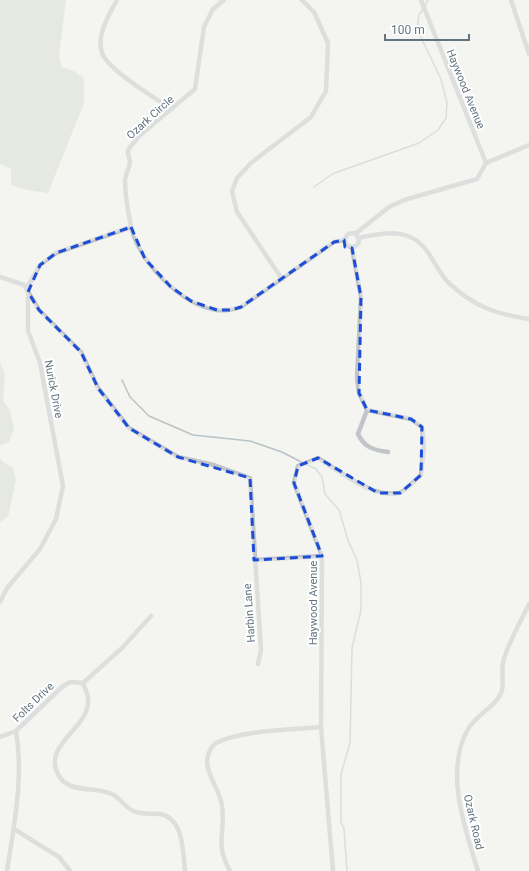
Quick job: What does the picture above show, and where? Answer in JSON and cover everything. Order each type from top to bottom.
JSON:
[{"type":"street","points":[[117,0],[105,24],[101,36],[102,53],[118,71],[133,84],[172,109]]},
{"type":"street","name":"Ozark Circle","points":[[224,0],[213,9],[204,27],[195,89],[139,136],[128,150],[130,160],[125,179],[131,227],[145,258],[172,287],[191,301],[217,310],[231,310],[241,307],[334,242],[344,240]]},
{"type":"street","points":[[282,279],[237,212],[232,191],[237,178],[251,163],[311,117],[326,90],[328,44],[314,12],[302,0]]},
{"type":"street","name":"Haywood Avenue","points":[[421,0],[486,163]]},
{"type":"street","points":[[511,0],[529,54]]},
{"type":"street","points":[[357,236],[389,207],[404,200],[477,179],[486,163],[529,145]]},
{"type":"street","name":"Nurick Drive","points":[[0,602],[7,588],[40,549],[56,519],[63,486],[40,363],[28,331],[29,284],[40,265],[56,253],[131,227]]},
{"type":"street","points":[[388,452],[373,450],[362,442],[358,434],[367,410],[359,393],[357,378],[362,297],[352,248],[346,244],[344,240],[348,234],[357,236],[396,233],[409,234],[423,245],[448,283],[464,296],[481,308],[529,319]]},
{"type":"street","points":[[352,248],[358,244],[357,236]]},
{"type":"street","points":[[0,277],[20,282],[28,292]]},
{"type":"street","name":"Harbin Lane","points":[[28,292],[39,310],[80,352],[98,388],[129,428],[178,457],[214,465],[250,478],[254,560],[261,650],[258,664]]},
{"type":"street","name":"Haywood Avenue","points":[[333,871],[321,727],[322,556],[294,484],[298,466],[318,458],[350,479],[378,493],[400,493],[421,475],[424,446],[422,427],[412,419],[367,410]]},
{"type":"street","points":[[254,560],[322,556]]},
{"type":"street","name":"Ozark Road","points":[[478,871],[467,840],[458,792],[458,764],[462,742],[468,728],[493,703],[502,691],[503,661],[529,604]]},
{"type":"street","points":[[151,616],[122,648],[83,683],[88,698],[87,708],[76,726],[58,749],[55,763],[59,776],[71,787],[112,794],[133,811],[144,814],[162,814],[173,820],[181,837],[185,871]]},
{"type":"street","name":"Folts Drive","points":[[0,737],[16,731],[62,687],[70,682],[83,683]]},
{"type":"street","points":[[230,871],[222,857],[220,843],[222,806],[220,795],[207,762],[209,751],[217,742],[247,734],[321,727]]},
{"type":"street","points":[[7,871],[14,828],[19,771],[19,751],[16,731]]},
{"type":"street","points":[[14,828],[59,857],[70,871]]},
{"type":"highlighted area","points":[[131,227],[145,259],[171,287],[191,301],[217,310],[231,310],[241,307],[334,242],[344,240],[345,247],[352,248],[361,297],[359,393],[367,410],[411,419],[422,427],[421,475],[400,493],[378,493],[318,458],[298,466],[294,483],[322,556],[254,560],[250,478],[178,457],[129,428],[98,388],[81,352],[39,310],[28,292],[40,265],[56,253]]},
{"type":"shaded area","points":[[0,0],[66,0],[59,55],[62,67],[74,71],[84,78],[84,103],[48,193],[27,190],[11,185],[11,169],[0,164]]},
{"type":"shaded area","points":[[0,363],[5,374],[3,400],[10,411],[14,429],[9,442],[0,446]]},
{"type":"shaded area","points":[[0,458],[3,462],[13,468],[16,480],[8,517],[0,522]]},
{"type":"waterway","points":[[425,6],[428,0]]},
{"type":"waterway","points":[[314,187],[332,174],[419,143],[438,130],[446,118],[447,103],[441,79],[417,29],[419,15],[423,9]]},
{"type":"waterway","points":[[122,380],[130,397],[149,416],[193,435],[250,441],[282,452],[303,463]]},
{"type":"waterway","points":[[306,464],[316,469],[322,477],[325,494],[339,510],[348,540],[357,560],[361,583],[361,610],[352,648],[350,743],[341,774],[341,822],[344,829],[347,871]]}]
